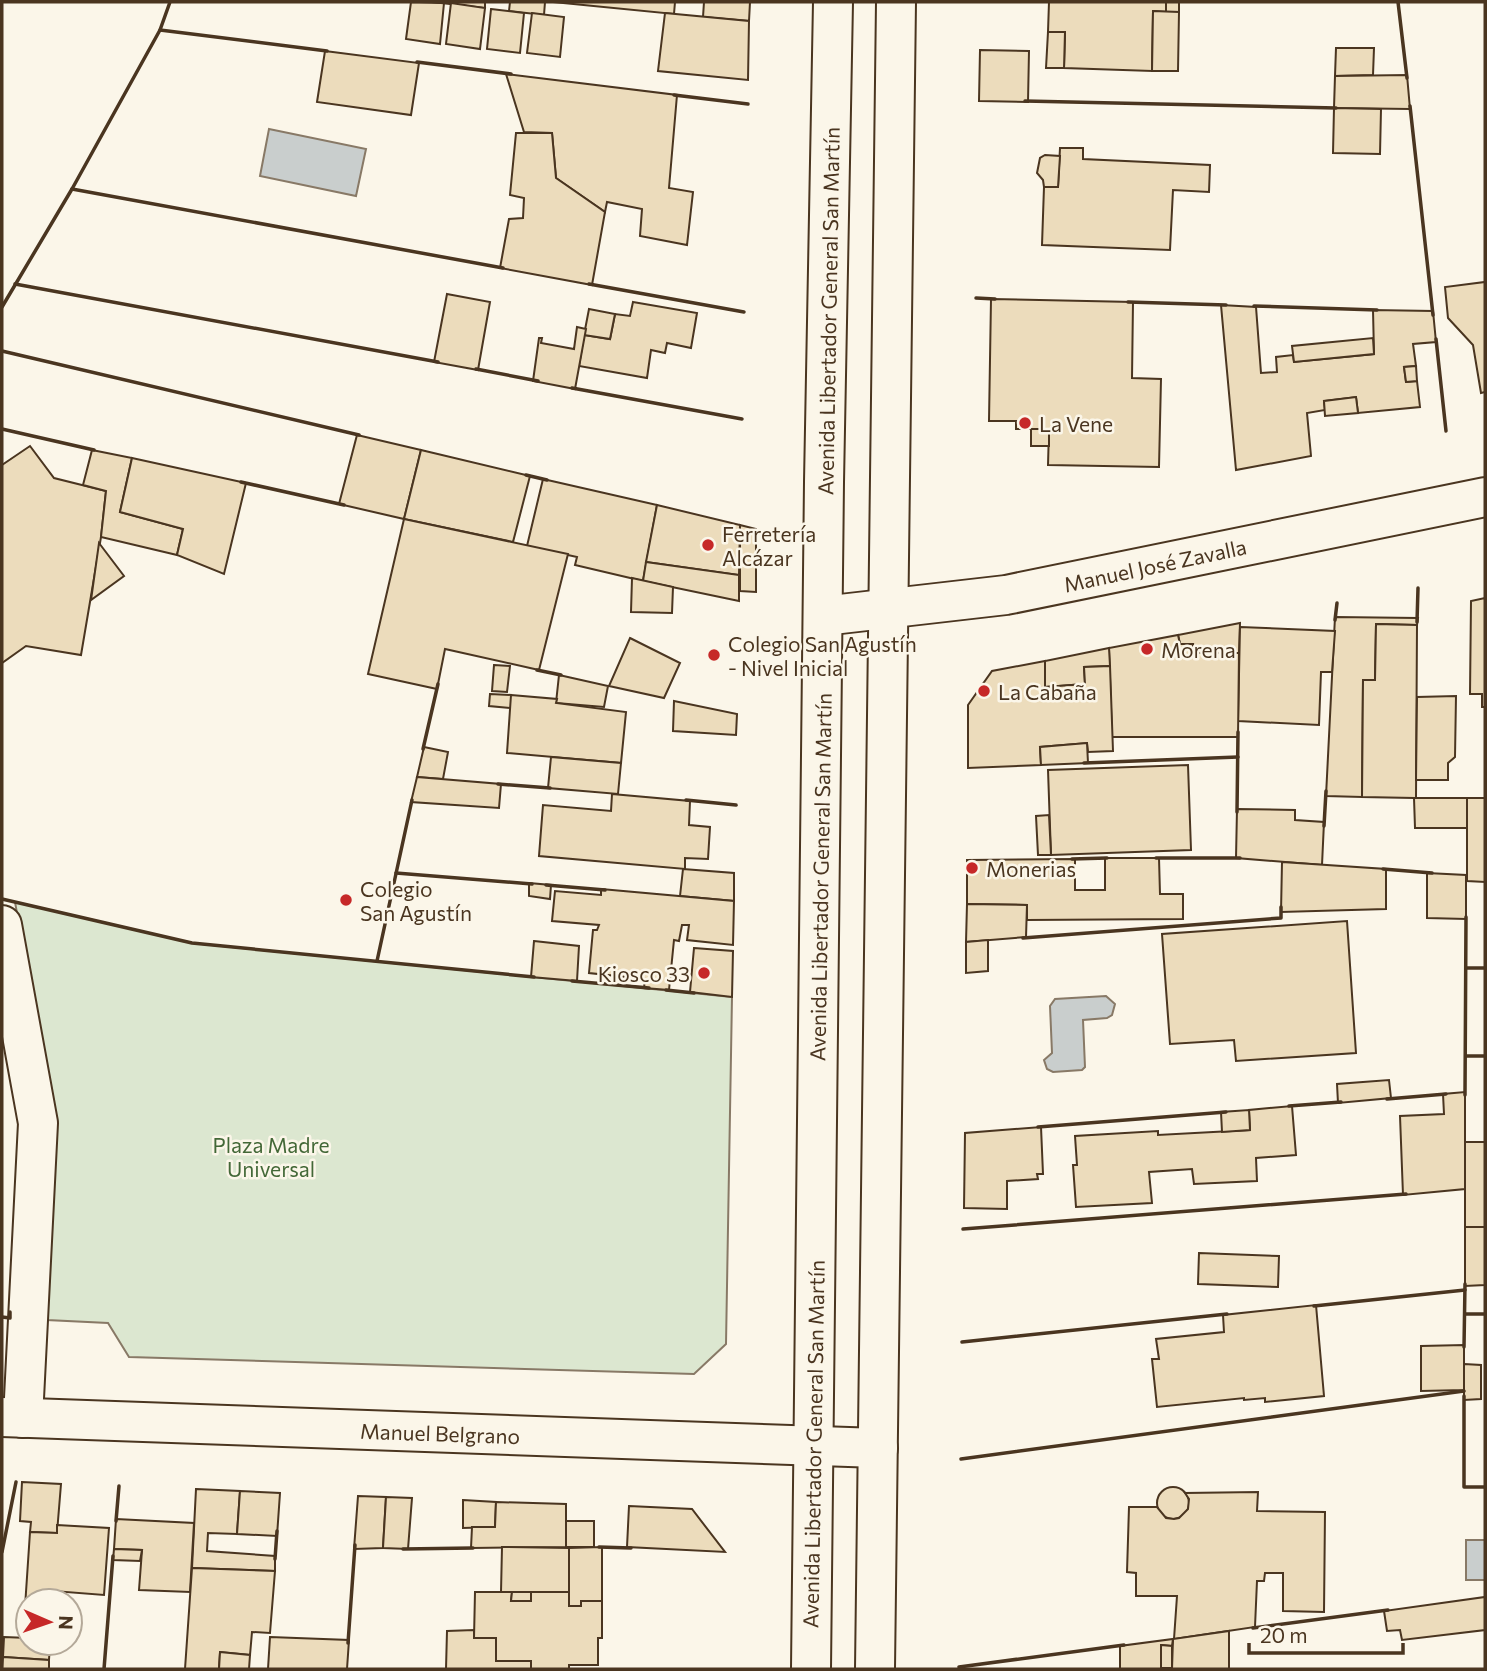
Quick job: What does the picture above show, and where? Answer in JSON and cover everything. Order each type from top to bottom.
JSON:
[{"type":"main road","name":"Avenida Libertador General San Martín","points":[[811,1669],[833,2]]},
{"type":"main road","points":[[875,1669],[896,2]]},
{"type":"main road","name":"Manuel José Zavalla","points":[[823,616],[1006,596],[1485,497]]},
{"type":"main road","points":[[2,925],[38,1123],[13,1417]]},
{"type":"main road","name":"Manuel Belgrano","points":[[13,1417],[878,1448]]},
{"type":"green space","name":"Plaza Madre Universal","points":[[15,902],[192,943],[732,997],[726,1344],[694,1374],[129,1357],[108,1323],[47,1320],[54,1122]]},
{"type":"shaded area","points":[[269,129],[366,149],[356,196],[260,176]]},
{"type":"shaded area","points":[[1106,996],[1115,1004],[1112,1015],[1107,1018],[1083,1020],[1085,1067],[1082,1070],[1053,1072],[1047,1069],[1044,1060],[1052,1053],[1050,1006],[1055,999]]},
{"type":"shaded area","points":[[1466,1540],[1485,1540],[1485,1580],[1466,1580]]},
{"type":"building","points":[[411,2],[444,3],[440,44],[406,39]]},
{"type":"building","points":[[432,2],[485,2],[485,8]]},
{"type":"building","points":[[510,2],[545,2],[544,15],[509,11]]},
{"type":"building","points":[[553,2],[675,2],[674,14]]},
{"type":"building","points":[[704,2],[750,2],[749,21],[703,17]]},
{"type":"building","points":[[1049,2],[1166,2],[1166,12],[1153,11],[1152,71],[1064,68],[1065,32],[1048,32]]},
{"type":"building","points":[[1166,2],[1179,2],[1179,12],[1166,12]]},
{"type":"building","points":[[451,3],[485,8],[480,49],[446,44]]},
{"type":"building","points":[[491,9],[524,13],[520,53],[487,49]]},
{"type":"building","points":[[1153,11],[1179,12],[1178,71],[1152,71]]},
{"type":"building","points":[[532,13],[564,17],[560,57],[527,53]]},
{"type":"building","points":[[665,13],[749,21],[748,80],[658,71]]},
{"type":"building","points":[[1048,32],[1065,32],[1064,68],[1046,68]]},
{"type":"building","points":[[1336,48],[1374,48],[1373,75],[1335,76]]},
{"type":"building","points":[[980,50],[1029,51],[1028,102],[979,101]]},
{"type":"building","points":[[325,51],[419,63],[411,115],[317,102]]},
{"type":"building","points":[[506,74],[677,95],[669,188],[693,192],[687,245],[640,236],[642,209],[607,202],[605,212],[556,178],[552,133],[524,132]]},
{"type":"building","points":[[1407,75],[1410,109],[1334,108],[1335,76]]},
{"type":"building","points":[[1334,108],[1381,109],[1380,154],[1333,153]]},
{"type":"building","points":[[516,133],[552,133],[556,178],[605,212],[592,285],[500,268],[509,219],[523,218],[524,198],[510,195]]},
{"type":"building","points":[[1060,148],[1083,148],[1083,159],[1210,165],[1209,192],[1173,190],[1170,250],[1042,245],[1044,187],[1058,187]]},
{"type":"building","points":[[1045,155],[1060,156],[1058,187],[1044,187],[1043,180],[1037,173],[1040,158]]},
{"type":"building","points":[[1485,282],[1485,392],[1481,393],[1473,345],[1448,318],[1445,287]]},
{"type":"building","points":[[447,294],[490,302],[478,370],[434,362]]},
{"type":"building","points":[[991,299],[1133,302],[1132,378],[1161,379],[1159,467],[1048,465],[1049,429],[1016,429],[1016,421],[989,421]]},
{"type":"building","points":[[633,302],[697,313],[691,348],[667,343],[665,353],[651,350],[647,378],[579,366],[584,335],[610,339],[615,314],[630,316]]},
{"type":"building","points":[[1221,305],[1256,307],[1261,373],[1277,372],[1276,357],[1293,355],[1294,362],[1374,354],[1373,310],[1433,311],[1436,342],[1413,344],[1416,366],[1404,367],[1406,382],[1417,381],[1420,407],[1358,413],[1356,397],[1324,401],[1325,410],[1307,413],[1311,456],[1236,470]]},
{"type":"building","points":[[589,309],[615,314],[610,339],[584,335]]},
{"type":"building","points":[[577,327],[586,329],[575,389],[533,381],[539,338],[542,338],[541,343],[574,349]]},
{"type":"building","points":[[1373,338],[1374,354],[1294,362],[1292,346]]},
{"type":"building","points":[[1416,366],[1417,381],[1406,382],[1404,367]]},
{"type":"building","points":[[1356,397],[1358,413],[1325,416],[1324,401]]},
{"type":"building","points":[[1031,429],[1049,429],[1049,446],[1031,446]]},
{"type":"building","points":[[357,435],[421,450],[404,519],[339,504]]},
{"type":"building","points":[[30,446],[54,478],[106,491],[101,537],[81,655],[26,646],[2,663],[2,465]]},
{"type":"building","points":[[92,450],[132,458],[120,512],[183,529],[177,555],[101,537],[106,491],[83,485]]},
{"type":"building","points":[[421,450],[530,476],[513,542],[404,519]]},
{"type":"building","points":[[132,458],[246,483],[224,574],[177,555],[183,529],[120,512]]},
{"type":"building","points":[[543,479],[657,505],[643,581],[575,565],[577,557],[527,546]]},
{"type":"building","points":[[657,505],[740,525],[739,575],[646,562]]},
{"type":"building","points":[[404,519],[568,554],[539,670],[445,649],[437,689],[368,674]]},
{"type":"building","points":[[740,525],[756,529],[756,592],[740,591]]},
{"type":"building","points":[[99,543],[124,576],[91,600]]},
{"type":"building","points":[[646,562],[739,575],[739,601],[643,581]]},
{"type":"building","points":[[632,578],[673,587],[672,613],[631,612]]},
{"type":"building","points":[[1485,598],[1485,707],[1482,707],[1482,694],[1470,694],[1471,601]]},
{"type":"building","points":[[1335,617],[1418,618],[1417,625],[1376,624],[1375,680],[1363,680],[1362,797],[1326,796]]},
{"type":"building","points":[[1240,623],[1239,653],[1192,653],[1193,644],[1180,644],[1178,635]]},
{"type":"building","points":[[1376,624],[1417,625],[1416,798],[1467,798],[1467,828],[1415,828],[1414,798],[1362,797],[1363,680],[1375,680]]},
{"type":"building","points":[[1240,627],[1335,631],[1332,672],[1321,672],[1319,725],[1238,721]]},
{"type":"building","points":[[1178,635],[1180,644],[1193,644],[1192,653],[1239,653],[1238,737],[1112,737],[1109,648]]},
{"type":"building","points":[[630,638],[680,663],[664,698],[609,686]]},
{"type":"building","points":[[1109,648],[1110,666],[1084,667],[1085,684],[1045,687],[1045,661]]},
{"type":"building","points":[[1045,661],[1045,687],[1085,684],[1084,667],[1110,666],[1113,751],[1088,752],[1087,743],[1040,747],[1041,765],[968,768],[968,705],[992,671]]},
{"type":"building","points":[[494,665],[510,666],[507,692],[492,691]]},
{"type":"building","points":[[559,675],[608,686],[604,707],[556,703]]},
{"type":"building","points":[[490,694],[511,695],[511,708],[489,706]]},
{"type":"building","points":[[511,695],[557,699],[556,703],[626,712],[621,763],[507,753]]},
{"type":"building","points":[[1456,696],[1455,757],[1448,763],[1448,780],[1416,780],[1417,697]]},
{"type":"building","points":[[674,701],[737,714],[736,735],[673,731]]},
{"type":"building","points":[[1087,743],[1088,763],[1041,765],[1040,747]]},
{"type":"building","points":[[424,747],[448,752],[443,779],[417,777]]},
{"type":"building","points":[[551,757],[621,763],[618,794],[548,788]]},
{"type":"building","points":[[1188,765],[1191,850],[1051,855],[1048,770]]},
{"type":"building","points":[[417,777],[501,784],[499,808],[411,802]]},
{"type":"building","points":[[612,794],[690,801],[689,825],[710,827],[708,859],[685,858],[685,869],[539,856],[543,805],[611,811]]},
{"type":"building","points":[[1467,798],[1485,798],[1485,882],[1467,881]]},
{"type":"building","points":[[1237,809],[1295,810],[1295,820],[1324,822],[1322,865],[1236,858]]},
{"type":"building","points":[[1049,815],[1051,855],[1038,855],[1036,816]]},
{"type":"building","points":[[1105,858],[1159,858],[1160,894],[1183,894],[1183,919],[1027,920],[1027,905],[967,904],[967,860],[1075,859],[1075,890],[1105,890]]},
{"type":"building","points":[[1282,862],[1386,869],[1386,909],[1281,912]]},
{"type":"building","points":[[683,869],[734,873],[734,901],[680,896]]},
{"type":"building","points":[[1427,873],[1466,875],[1466,919],[1427,918]]},
{"type":"building","points":[[529,883],[551,885],[550,899],[529,896]]},
{"type":"building","points":[[601,889],[734,901],[733,945],[687,940],[689,925],[682,925],[679,941],[674,940],[669,990],[644,988],[645,979],[589,973],[593,930],[597,930],[599,925],[552,921],[555,891],[601,895]]},
{"type":"building","points":[[967,904],[1027,905],[1026,937],[966,942]]},
{"type":"building","points":[[1347,921],[1356,1053],[1236,1061],[1234,1040],[1170,1044],[1162,934]]},
{"type":"building","points":[[988,940],[988,971],[966,973],[966,942]]},
{"type":"building","points":[[534,941],[579,946],[577,981],[531,977]]},
{"type":"building","points":[[694,948],[733,951],[732,997],[690,992]]},
{"type":"building","points":[[1389,1080],[1391,1098],[1338,1103],[1337,1084]]},
{"type":"building","points":[[1465,1092],[1465,1189],[1403,1195],[1400,1116],[1444,1114],[1443,1094]]},
{"type":"building","points":[[1292,1106],[1296,1155],[1256,1158],[1257,1181],[1194,1184],[1192,1169],[1149,1172],[1152,1203],[1076,1207],[1073,1165],[1077,1165],[1075,1136],[1158,1131],[1158,1135],[1250,1130],[1249,1110]]},
{"type":"building","points":[[1249,1110],[1250,1130],[1222,1132],[1221,1112]]},
{"type":"building","points":[[1041,1127],[1043,1174],[1037,1174],[1038,1179],[1007,1181],[1007,1209],[964,1208],[965,1133]]},
{"type":"building","points":[[1465,1142],[1485,1142],[1485,1227],[1465,1227]]},
{"type":"building","points":[[1465,1227],[1485,1227],[1485,1285],[1465,1286]]},
{"type":"building","points":[[1199,1253],[1279,1256],[1278,1287],[1198,1284]]},
{"type":"building","points":[[1316,1305],[1324,1396],[1265,1402],[1265,1398],[1244,1398],[1157,1407],[1152,1359],[1159,1359],[1156,1339],[1224,1332],[1223,1315]]},
{"type":"building","points":[[1464,1345],[1464,1390],[1421,1391],[1421,1346]]},
{"type":"building","points":[[1464,1364],[1481,1365],[1481,1399],[1464,1400]]},
{"type":"building","points":[[22,1482],[61,1484],[57,1533],[30,1532],[31,1522],[20,1521]]},
{"type":"building","points":[[1173,1487],[1184,1492],[1189,1503],[1184,1514],[1173,1519],[1162,1514],[1157,1503],[1162,1492]]},
{"type":"building","points":[[196,1489],[240,1491],[237,1534],[208,1533],[207,1551],[275,1556],[275,1571],[192,1568]]},
{"type":"building","points":[[240,1491],[280,1493],[277,1536],[237,1534]]},
{"type":"building","points":[[1258,1492],[1257,1511],[1325,1512],[1324,1612],[1283,1611],[1283,1573],[1265,1573],[1264,1581],[1257,1581],[1255,1627],[1174,1639],[1177,1596],[1136,1596],[1136,1573],[1127,1572],[1129,1507],[1157,1507],[1166,1518],[1174,1519],[1188,1509],[1189,1499],[1185,1493]]},
{"type":"building","points":[[358,1496],[386,1497],[383,1548],[354,1549]]},
{"type":"building","points":[[386,1497],[412,1498],[408,1549],[383,1548]]},
{"type":"building","points":[[463,1500],[496,1502],[495,1527],[463,1528]]},
{"type":"building","points":[[496,1502],[566,1504],[566,1547],[471,1548],[472,1527],[495,1527]]},
{"type":"building","points":[[629,1506],[692,1509],[725,1552],[627,1547]]},
{"type":"building","points":[[116,1519],[194,1523],[190,1592],[139,1590],[142,1550],[114,1549]]},
{"type":"building","points":[[566,1521],[594,1521],[594,1547],[566,1547]]},
{"type":"building","points":[[57,1525],[109,1528],[104,1595],[84,1593],[84,1587],[26,1587],[30,1532],[57,1533]]},
{"type":"building","points":[[502,1547],[569,1548],[569,1592],[501,1592]]},
{"type":"building","points":[[602,1547],[602,1601],[581,1601],[581,1606],[569,1606],[569,1548]]},
{"type":"building","points":[[114,1549],[142,1550],[140,1561],[113,1560]]},
{"type":"building","points":[[192,1568],[275,1571],[270,1633],[252,1632],[250,1655],[220,1652],[219,1669],[185,1669]]},
{"type":"building","points":[[475,1592],[512,1592],[511,1601],[531,1601],[531,1592],[569,1592],[569,1606],[581,1606],[581,1601],[602,1601],[602,1638],[598,1638],[598,1665],[569,1665],[569,1669],[531,1669],[531,1661],[496,1661],[496,1638],[474,1638]]},
{"type":"building","points":[[512,1592],[531,1592],[531,1601],[511,1601]]},
{"type":"building","points":[[1485,1597],[1485,1630],[1402,1640],[1400,1630],[1387,1631],[1384,1611]]},
{"type":"building","points":[[474,1630],[474,1638],[496,1638],[496,1661],[531,1661],[531,1669],[446,1669],[447,1631]]},
{"type":"building","points":[[1229,1631],[1229,1669],[1172,1669],[1173,1639]]},
{"type":"building","points":[[4,1637],[14,1637],[14,1657],[49,1657],[49,1660],[3,1657]]},
{"type":"building","points":[[270,1637],[349,1640],[347,1669],[268,1669]]},
{"type":"building","points":[[1173,1639],[1172,1646],[1161,1645],[1161,1668],[1172,1669],[1120,1669],[1120,1646]]},
{"type":"building","points":[[1161,1645],[1172,1646],[1172,1668],[1161,1668]]},
{"type":"building","points":[[220,1652],[250,1655],[249,1669],[219,1669]]},
{"type":"building","points":[[3,1657],[49,1660],[49,1669],[2,1669]]},
{"type":"wall","points":[[2,307],[72,189],[160,30],[170,2]]},
{"type":"wall","points":[[1398,2],[1407,78]]},
{"type":"wall","points":[[160,30],[327,51]]},
{"type":"wall","points":[[417,62],[511,74]]},
{"type":"wall","points":[[674,95],[748,104]]},
{"type":"wall","points":[[1025,101],[1336,108]]},
{"type":"wall","points":[[1410,106],[1433,315]]},
{"type":"wall","points":[[72,189],[503,268]]},
{"type":"wall","points":[[15,284],[438,362]]},
{"type":"wall","points":[[589,284],[744,312]]},
{"type":"wall","points":[[976,298],[995,299]]},
{"type":"wall","points":[[1128,302],[1226,305]]},
{"type":"wall","points":[[1254,306],[1377,310]]},
{"type":"wall","points":[[1436,339],[1446,431]]},
{"type":"wall","points":[[2,351],[359,435]]},
{"type":"wall","points":[[476,369],[538,381]]},
{"type":"wall","points":[[572,388],[742,419]]},
{"type":"wall","points":[[2,429],[94,450]]},
{"type":"wall","points":[[526,475],[547,480]]},
{"type":"wall","points":[[241,482],[344,505]]},
{"type":"wall","points":[[1417,622],[1418,588]]},
{"type":"wall","points":[[1335,620],[1337,603]]},
{"type":"wall","points":[[537,670],[561,675]]},
{"type":"wall","points":[[423,749],[438,684]]},
{"type":"wall","points":[[1237,812],[1238,732]]},
{"type":"wall","points":[[1084,763],[1238,757]]},
{"type":"wall","points":[[498,784],[550,788]]},
{"type":"wall","points":[[1324,826],[1326,791]]},
{"type":"wall","points":[[377,961],[412,800]]},
{"type":"wall","points":[[686,800],[736,805]]},
{"type":"wall","points":[[1072,859],[1107,858]]},
{"type":"wall","points":[[1156,858],[1240,858]]},
{"type":"wall","points":[[1383,869],[1432,873]]},
{"type":"wall","points":[[396,873],[532,884]]},
{"type":"wall","points":[[546,885],[605,890]]},
{"type":"wall","points":[[2,899],[192,943],[534,977]]},
{"type":"wall","points":[[1023,938],[1281,918],[1281,907]]},
{"type":"wall","points":[[1465,1095],[1466,917]]},
{"type":"wall","points":[[1466,968],[1485,968]]},
{"type":"wall","points":[[572,981],[649,988]]},
{"type":"wall","points":[[666,990],[694,993]]},
{"type":"wall","points":[[1466,1056],[1485,1056]]},
{"type":"wall","points":[[1387,1099],[1446,1094]]},
{"type":"wall","points":[[1289,1106],[1341,1102]]},
{"type":"wall","points":[[1038,1127],[1226,1112]]},
{"type":"wall","points":[[963,1229],[1406,1194]]},
{"type":"wall","points":[[1464,1347],[1465,1284]]},
{"type":"wall","points":[[1314,1306],[1465,1290]]},
{"type":"wall","points":[[2,1317],[10,1318],[10,1312]]},
{"type":"wall","points":[[962,1342],[1227,1314]]},
{"type":"wall","points":[[1465,1314],[1485,1314]]},
{"type":"wall","points":[[961,1459],[1464,1391]]},
{"type":"wall","points":[[1464,1396],[1464,1487],[1485,1487]]},
{"type":"wall","points":[[2,1552],[16,1482]]},
{"type":"wall","points":[[116,1521],[119,1486]]},
{"type":"wall","points":[[275,1559],[277,1531]]},
{"type":"wall","points":[[348,1643],[355,1545]]},
{"type":"wall","points":[[599,1547],[631,1548]]},
{"type":"wall","points":[[403,1549],[473,1548]]},
{"type":"wall","points":[[104,1669],[113,1556]]},
{"type":"wall","points":[[1253,1628],[1388,1610]]},
{"type":"wall","points":[[959,1667],[1124,1645]]},
{"type":"place","name":"La Vene","points":[[1025,423]]},
{"type":"place","name":"Ferretería Alcázar","points":[[708,545]]},
{"type":"place","name":"Morena","points":[[1147,649]]},
{"type":"place","name":"Colegio San Agustín - Nivel Inicial","points":[[714,655]]},
{"type":"place","name":"La Cabaña","points":[[984,691]]},
{"type":"place","name":"Monerias","points":[[972,868]]},
{"type":"place","name":"Colegio San Agustín","points":[[346,900]]},
{"type":"place","name":"Kiosco 33","points":[[704,973]]}]
